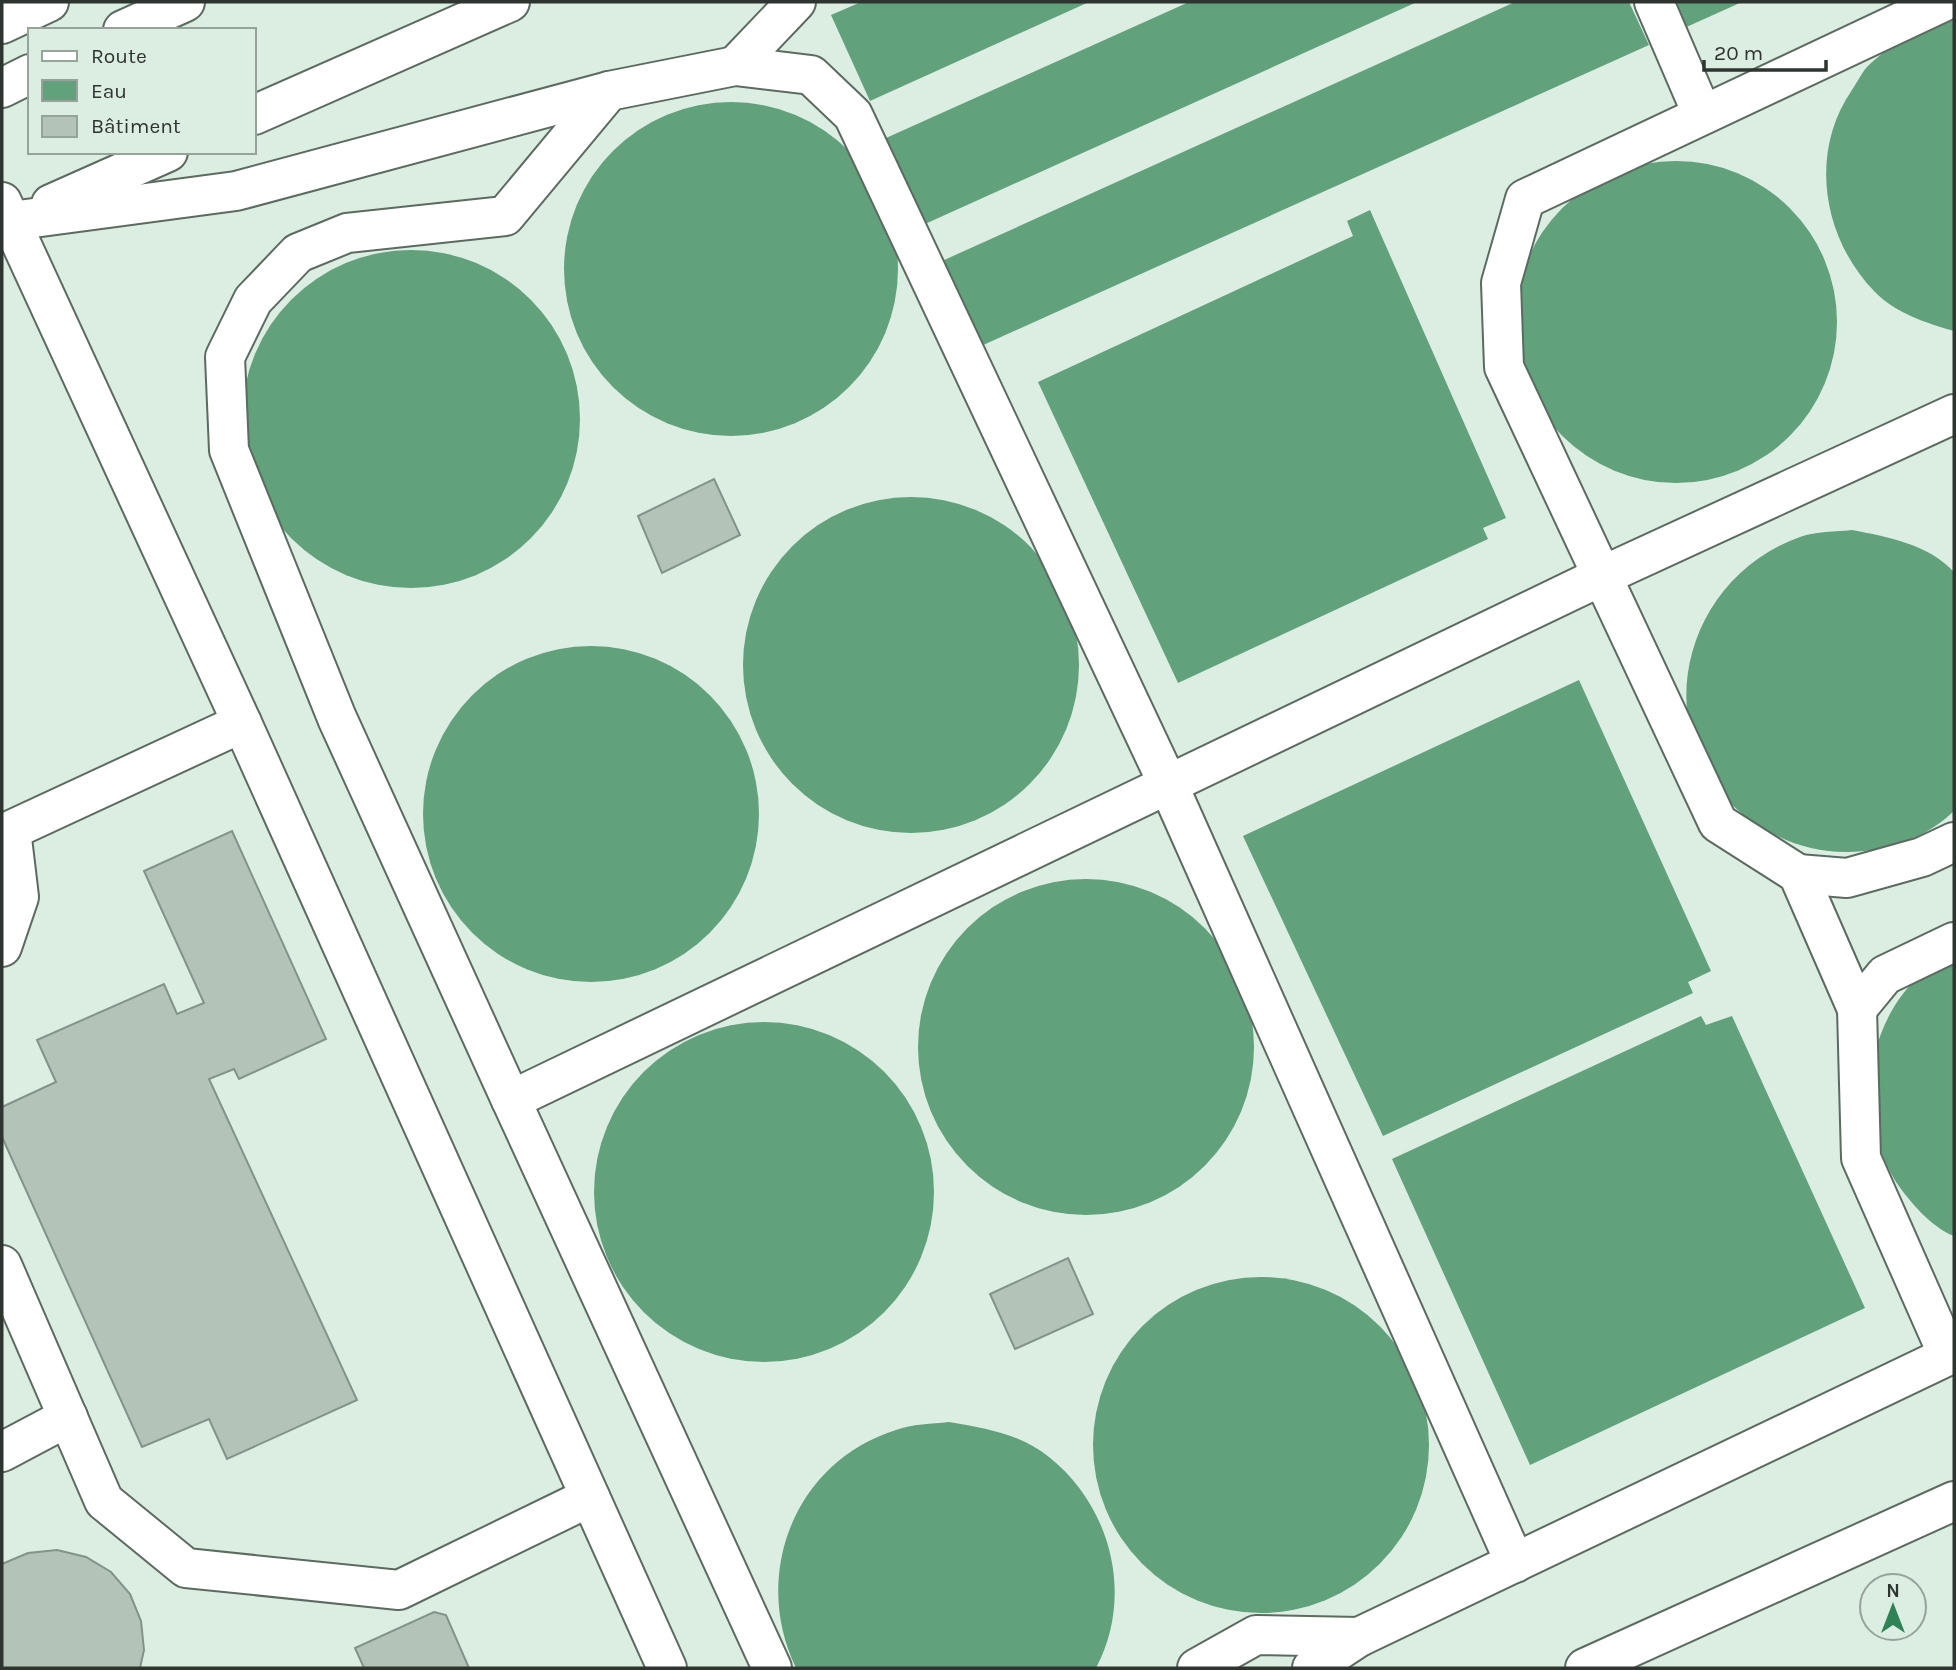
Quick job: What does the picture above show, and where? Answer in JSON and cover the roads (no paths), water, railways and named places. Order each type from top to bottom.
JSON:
[{"type":"lane","points":[[2,24],[50,2]]},
{"type":"lane","points":[[127,28],[185,2]]},
{"type":"lane","points":[[256,113],[510,2]]},
{"type":"lane","points":[[735,66],[796,2]]},
{"type":"lane","points":[[1654,2],[1697,102]]},
{"type":"lane","points":[[1943,2],[1525,199],[1501,283],[1504,367],[1718,823],[1798,874],[1847,878],[1922,857],[1954,842]]},
{"type":"lane","points":[[5,216],[236,191],[609,91],[735,66],[811,75],[853,115],[1168,784],[1515,1563]]},
{"type":"lane","points":[[2,88],[28,75]]},
{"type":"lane","points":[[609,91],[505,216],[406,224],[347,233],[299,253],[253,300],[225,357],[229,450],[337,718],[772,1668]]},
{"type":"lane","points":[[5,216],[163,154]]},
{"type":"lane","points":[[5,216],[242,723],[667,1668]]},
{"type":"lane","points":[[511,1100],[1602,576],[1954,414]]},
{"type":"lane","points":[[2,947],[19,897],[6,832],[242,723]]},
{"type":"lane","points":[[1312,1668],[1359,1637],[1951,1354],[1861,1158],[1857,1010],[1798,874]]},
{"type":"lane","points":[[1857,1010],[1885,975],[1954,942]]},
{"type":"lane","points":[[2,1265],[104,1501],[186,1568],[399,1590],[590,1497]]},
{"type":"lane","points":[[2,1452],[68,1416]]},
{"type":"lane","points":[[1585,1668],[1954,1501]]},
{"type":"lane","points":[[1197,1668],[1256,1635],[1359,1637]]},
{"type":"water","points":[[861,2],[1089,2],[870,101],[831,15]]},
{"type":"water","points":[[1189,2],[1417,2],[925,224],[886,138]]},
{"type":"water","points":[[1515,2],[1629,2],[1649,45],[981,346],[942,261]]},
{"type":"water","points":[[1670,2],[1742,2],[1682,29]]},
{"type":"water","points":[[1954,18],[1954,331],[1922,321],[1891,305],[1874,291],[1856,269],[1833,220],[1827,193],[1826,167],[1838,114],[1867,66],[1900,42]]},
{"type":"water","points":[[731,102],[764,105],[795,115],[824,130],[849,151],[870,176],[885,205],[895,236],[898,269],[895,302],[885,333],[870,362],[849,387],[824,408],[795,423],[764,433],[731,436],[698,433],[667,423],[638,408],[613,387],[592,362],[577,333],[567,302],[564,269],[567,236],[577,205],[592,176],[613,151],[638,130],[667,115],[698,105]]},
{"type":"water","points":[[1676,161],[1723,168],[1752,180],[1790,208],[1818,246],[1830,275],[1837,322],[1830,369],[1818,398],[1790,436],[1752,464],[1723,476],[1676,483],[1629,476],[1600,464],[1562,436],[1534,398],[1522,369],[1515,322],[1522,275],[1534,246],[1562,208],[1600,180],[1629,168]]},
{"type":"water","points":[[1370,210],[1506,518],[1483,528],[1488,539],[1178,683],[1038,382],[1353,236],[1347,221]]},
{"type":"water","points":[[411,250],[460,257],[491,270],[518,288],[542,312],[560,339],[573,370],[580,419],[573,468],[560,499],[542,526],[518,550],[491,568],[460,581],[411,588],[362,581],[331,568],[304,550],[280,526],[262,499],[249,468],[242,419],[249,370],[262,339],[280,312],[304,288],[331,270],[362,257]]},
{"type":"water","points":[[911,497],[944,500],[975,510],[1004,526],[1030,546],[1050,572],[1066,601],[1076,632],[1079,665],[1076,698],[1066,729],[1050,758],[1030,784],[1004,804],[975,820],[944,830],[911,833],[878,830],[847,820],[818,804],[792,784],[772,758],[756,729],[746,698],[743,665],[746,632],[756,601],[772,572],[792,546],[818,526],[847,510],[878,500]]},
{"type":"water","points":[[1852,530],[1920,548],[1944,562],[1954,572],[1954,811],[1934,827],[1901,843],[1864,851],[1839,852],[1814,849],[1779,837],[1728,800],[1701,763],[1688,720],[1688,676],[1699,632],[1722,593],[1756,560],[1806,535]]},
{"type":"water","points":[[591,646],[624,649],[655,659],[684,674],[710,695],[731,721],[746,750],[756,781],[759,814],[756,847],[746,878],[731,907],[710,933],[684,954],[655,969],[624,979],[591,982],[558,979],[527,969],[498,954],[472,933],[451,907],[436,878],[426,847],[423,814],[426,781],[436,750],[451,721],[472,695],[498,674],[527,659],[558,649]]},
{"type":"water","points":[[1579,680],[1711,971],[1688,982],[1693,993],[1383,1136],[1243,836]]},
{"type":"water","points":[[1086,879],[1119,882],[1150,892],[1179,907],[1205,928],[1226,954],[1241,983],[1251,1014],[1254,1047],[1251,1080],[1241,1111],[1226,1140],[1205,1166],[1179,1187],[1150,1202],[1119,1212],[1086,1215],[1053,1212],[1022,1202],[993,1187],[967,1166],[946,1140],[931,1111],[921,1080],[918,1047],[921,1014],[931,983],[946,954],[967,928],[993,907],[1022,892],[1053,882]]},
{"type":"water","points":[[1954,952],[1954,1236],[1929,1220],[1914,1206],[1896,1182],[1874,1129],[1871,1101],[1877,1045],[1888,1018],[1903,994],[1923,972]]},
{"type":"water","points":[[1701,1016],[1706,1025],[1732,1016],[1865,1308],[1530,1465],[1392,1159]]},
{"type":"water","points":[[764,1022],[797,1026],[829,1035],[858,1051],[884,1072],[905,1098],[921,1127],[930,1159],[934,1192],[930,1225],[921,1257],[905,1286],[884,1312],[858,1333],[829,1349],[797,1358],[764,1362],[731,1358],[699,1349],[670,1333],[644,1312],[623,1286],[607,1257],[598,1225],[594,1192],[598,1159],[607,1127],[623,1098],[644,1072],[670,1051],[699,1035],[731,1026]]},
{"type":"water","points":[[1261,1277],[1294,1280],[1325,1290],[1354,1306],[1380,1326],[1400,1352],[1416,1381],[1426,1412],[1429,1445],[1426,1478],[1416,1509],[1400,1538],[1380,1564],[1354,1584],[1325,1600],[1294,1610],[1261,1613],[1228,1610],[1197,1600],[1168,1584],[1142,1564],[1122,1538],[1106,1509],[1096,1478],[1093,1445],[1096,1412],[1106,1381],[1122,1352],[1142,1326],[1168,1306],[1197,1290],[1228,1280]]},
{"type":"water","points":[[949,1422],[1002,1433],[1038,1449],[1071,1478],[1088,1501],[1102,1527],[1114,1583],[1114,1612],[1107,1641],[1096,1668],[796,1668],[783,1632],[778,1596],[781,1560],[791,1526],[808,1495],[831,1468],[861,1446],[902,1428]]}]
